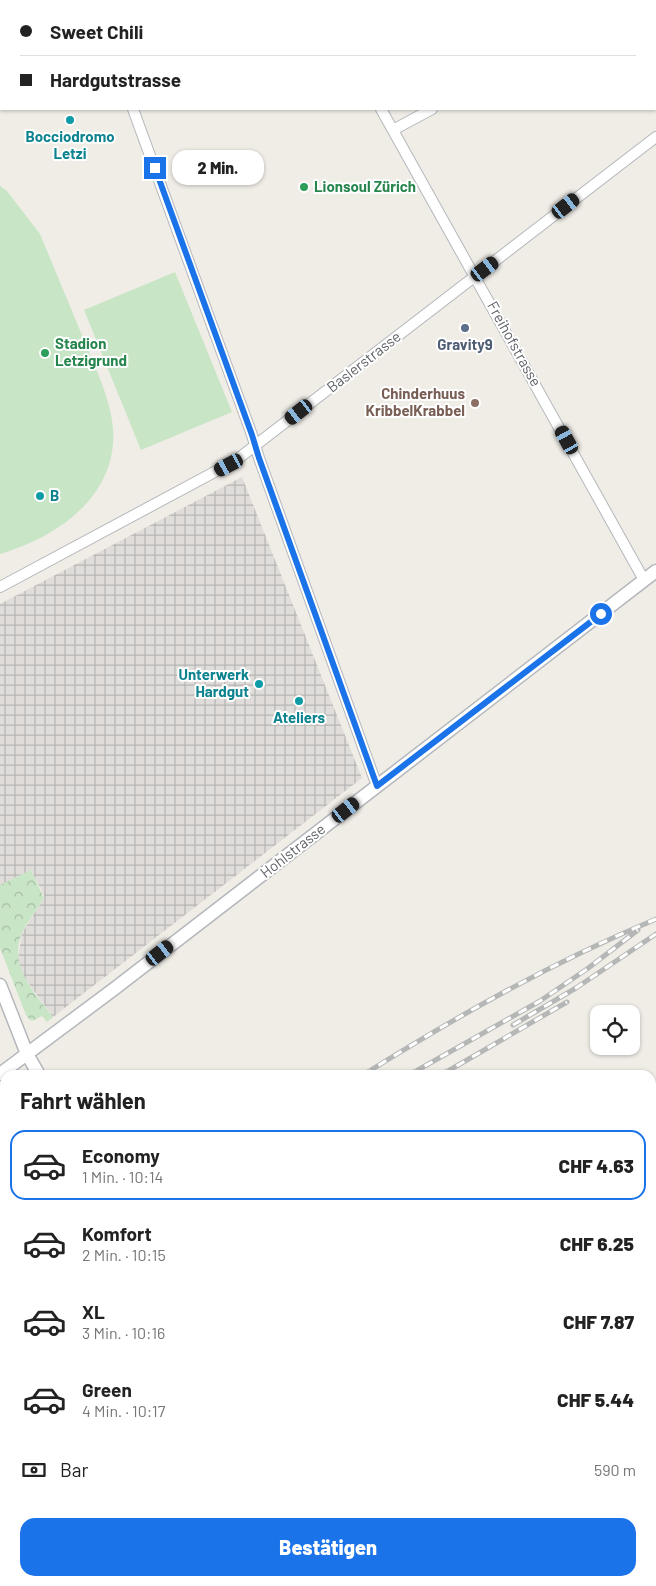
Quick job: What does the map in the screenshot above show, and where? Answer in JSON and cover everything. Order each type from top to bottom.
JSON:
[{"type":"street","points":[[133,110],[377,786]]},
{"type":"street","name":"Freihofstrasse","points":[[382,110],[644,580]]},
{"type":"street","points":[[393,130],[430,110]]},
{"type":"street","name":"Baslerstrasse","points":[[0,587],[229,465],[656,137]]},
{"type":"street","name":"Hohlstrasse","points":[[5,1070],[656,572]]},
{"type":"street","points":[[0,985],[27,1054],[36,1070]]},
{"type":"shaded area","points":[[242,477],[362,778],[53,1017],[21,973],[18,958],[22,933],[44,898],[44,895],[31,870],[0,885],[0,604]]},
{"type":"green space","name":"Stadion Letzigrund","points":[[0,186],[7,191],[40,234],[101,381],[110,412],[113,444],[109,465],[101,484],[89,501],[74,516],[39,539],[0,554]]},
{"type":"green space","points":[[175,272],[232,412],[141,450],[84,310]]},
{"type":"green space","points":[[31,870],[44,898],[25,927],[18,952],[24,975],[37,997],[53,1017],[47,1022],[42,1016],[32,1021],[26,1015],[0,948],[0,885]]},
{"type":"railway","points":[[371,1070],[506,991],[579,954],[656,919]]},
{"type":"railway","points":[[418,1070],[540,1001],[587,969],[638,930]]},
{"type":"railway","points":[[513,1025],[576,988],[656,934]]},
{"type":"railway","points":[[450,1070],[567,1002]]},
{"type":"place","name":"Bocciodromo Letzi","points":[[70,120]]},
{"type":"place","name":"Lionsoul Zürich","points":[[304,187]]},
{"type":"place","name":"Gravity9","points":[[465,328]]},
{"type":"place","name":"Stadion Letzigrund","points":[[45,353]]},
{"type":"place","name":"Chinderhuus KribbelKrabbel","points":[[475,403]]},
{"type":"place","name":"B","points":[[40,496]]},
{"type":"place","name":"Unterwerk Hardgut","points":[[259,684]]},
{"type":"place","name":"Ateliers","points":[[299,701]]},
{"type":"route","points":[[155,168],[377,786],[601,614]]}]
